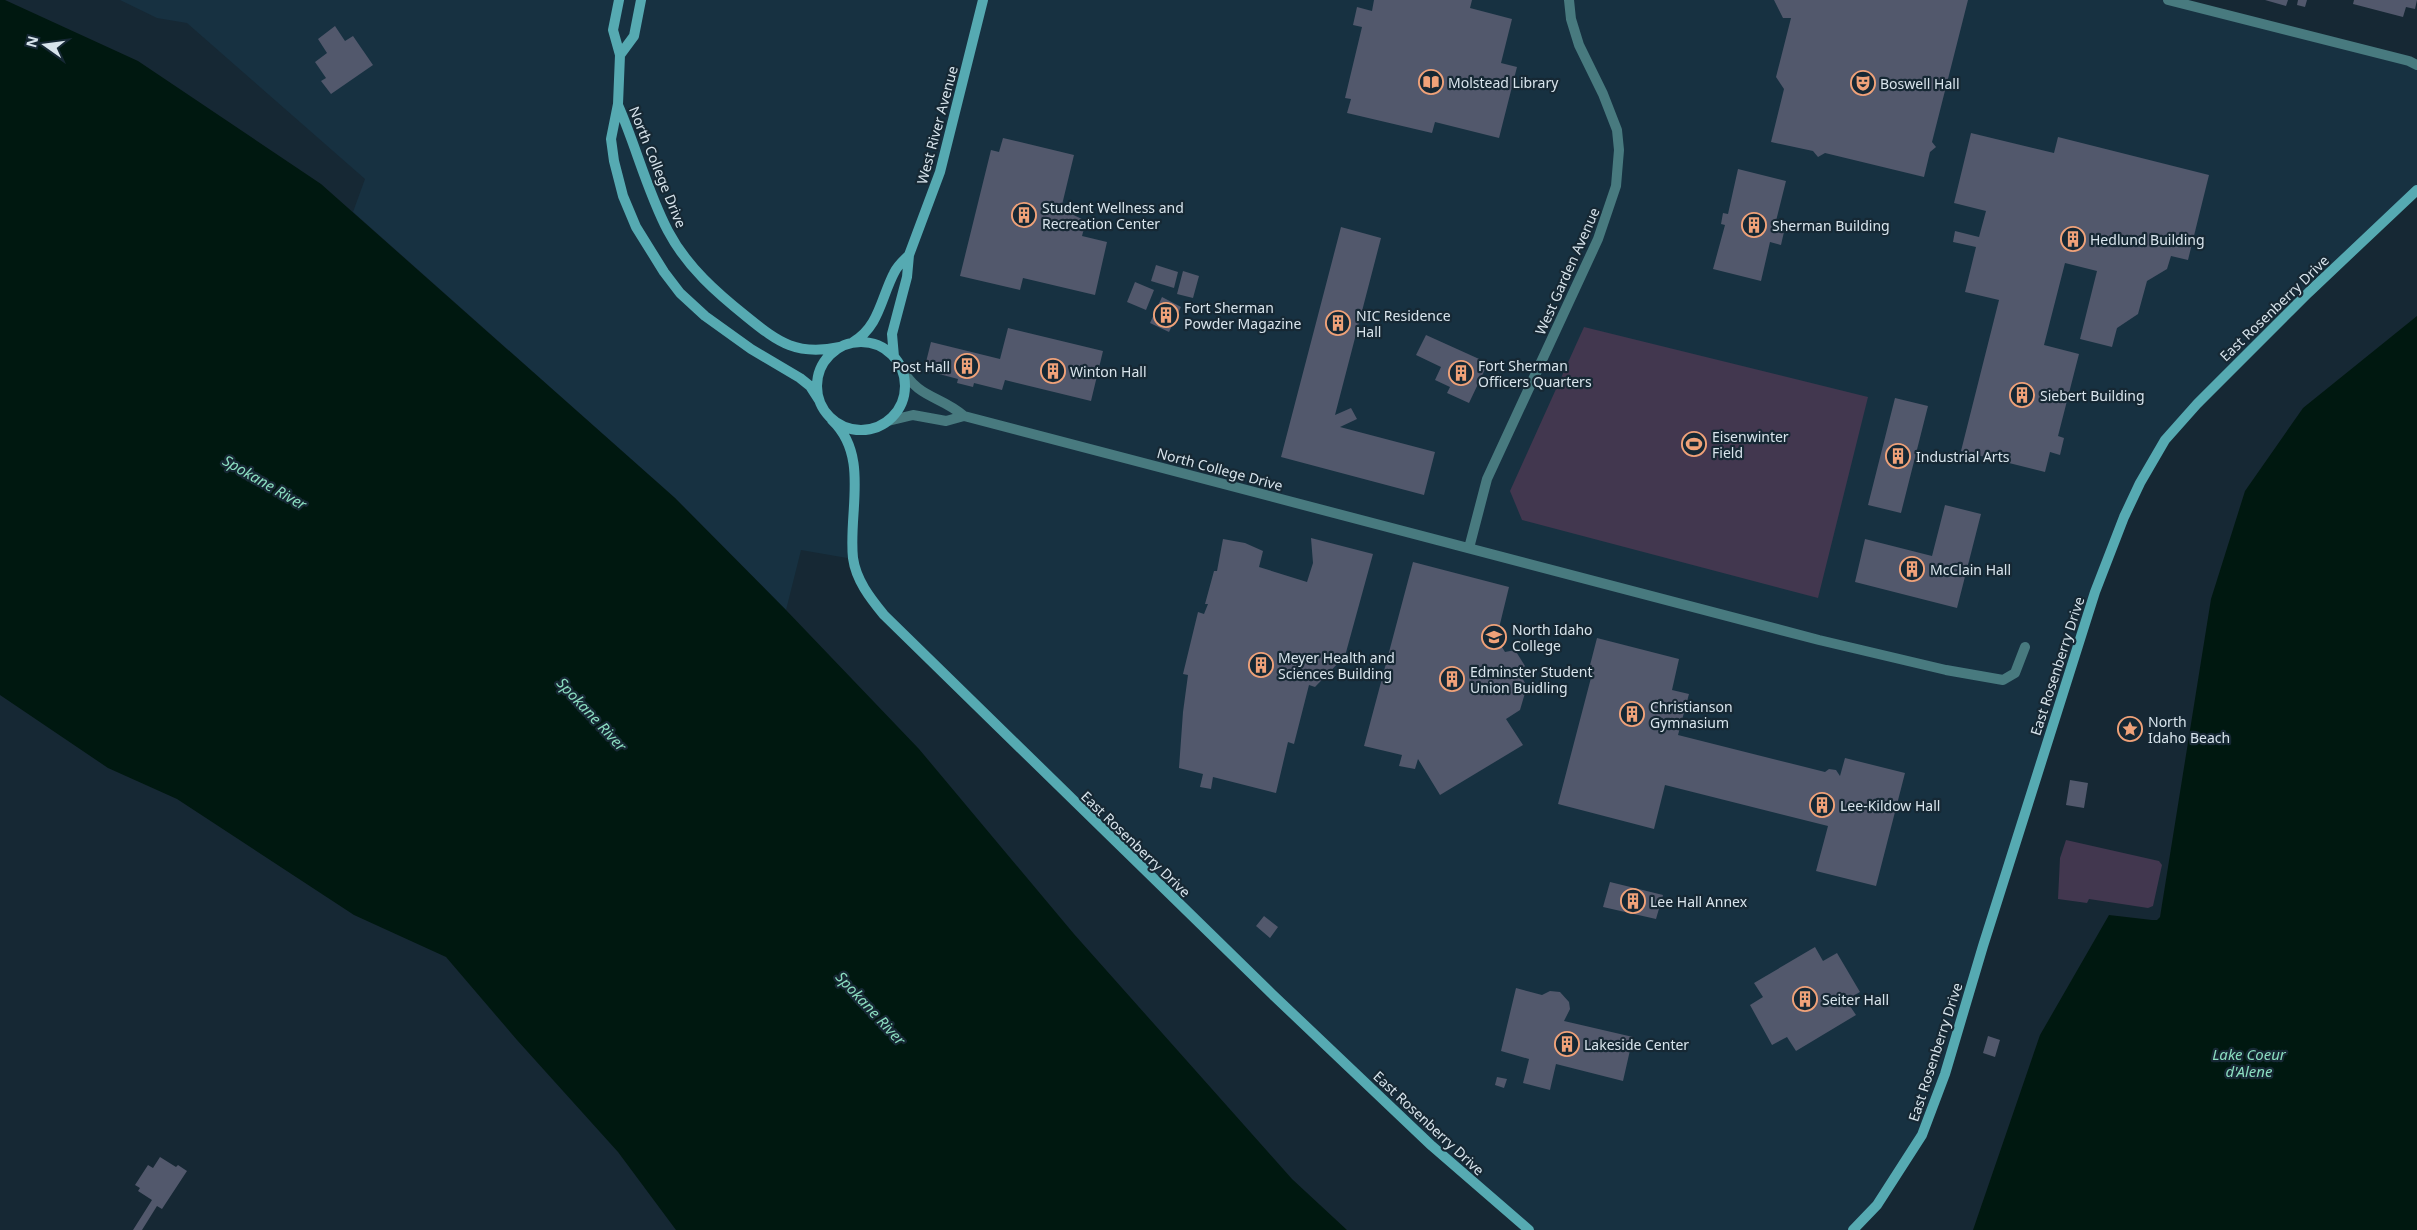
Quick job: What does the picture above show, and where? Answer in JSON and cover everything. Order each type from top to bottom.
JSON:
[{"type":"street","name":"North College Drive","points":[[619,0],[613,30],[620,55],[618,104],[611,139],[623,196],[636,227],[664,272],[680,293],[705,316],[751,349],[800,378],[810,386],[819,400]]},
{"type":"street","points":[[620,55],[634,36],[641,0]]},
{"type":"street","name":"West River Avenue","points":[[894,357],[892,334],[908,277],[909,255],[940,172],[983,0]]},
{"type":"street","name":"West Garden Avenue","points":[[1469,548],[1487,479],[1598,239],[1616,186],[1619,150],[1617,130],[1604,94],[1579,45],[1571,19],[1569,0]]},
{"type":"street","points":[[2168,0],[2410,61],[2417,66]]},
{"type":"street","name":"North College Drive","points":[[618,104],[632,136],[644,175],[668,232],[683,255],[705,282],[757,325],[783,342],[798,349],[814,352],[840,347]]},
{"type":"street","name":"East Rosenberry Drive","points":[[1853,1230],[1877,1205],[1922,1135],[1945,1074],[1986,936],[2092,601],[2124,517],[2140,482],[2165,440],[2196,404],[2308,293],[2417,190]]},
{"type":"street","name":"West River Avenue","points":[[851,343],[863,336],[872,326],[895,271],[909,255]]},
{"type":"street","points":[[851,343],[875,344],[894,357],[901,367],[904,378],[902,402],[888,421],[866,430],[842,426],[832,420],[819,400],[817,382],[822,364],[840,347],[851,343]]},
{"type":"street","name":"North College Drive","points":[[901,367],[918,390],[950,404],[964,416],[1810,638],[1951,671],[2003,680],[2015,673],[2025,647]]},
{"type":"street","name":"North College Drive","points":[[888,421],[913,415],[946,421],[964,416]]},
{"type":"street","name":"East Rosenberry Drive","points":[[832,420],[842,430],[850,444],[855,477],[853,559],[859,578],[884,614],[1279,1001],[1432,1146],[1529,1230]]},
{"type":"shaded area","name":"North Idaho College","points":[[120,0],[2168,0],[2417,65],[2417,190],[2165,440],[2124,517],[1922,1135],[1853,1230],[1529,1230],[1512,1217],[884,615],[853,559],[801,550],[786,610],[675,498],[353,212],[365,179],[187,23],[157,18]]},
{"type":"shaded area","name":"Eisenwinter Field","points":[[1584,327],[1868,397],[1818,598],[1522,520],[1510,491]]},
{"type":"shaded area","points":[[2066,840],[2159,861],[2162,865],[2153,906],[2148,908],[2089,899],[2087,903],[2058,899],[2060,858]]},
{"type":"water","name":"Spokane River","points":[[0,0],[5,0],[138,61],[321,184],[675,498],[786,610],[919,749],[1074,934],[1292,1179],[1347,1230],[676,1230],[618,1152],[517,1040],[446,957],[354,915],[177,799],[108,768],[0,695]]},
{"type":"water","name":"Lake Coeur d'Alene","points":[[2417,316],[2417,1230],[1973,1230],[2040,1035],[2109,915],[2152,920],[2157,920],[2160,917],[2211,599],[2245,491],[2303,408]]},
{"type":"building","name":"Molstead Library","points":[[1374,0],[1472,0],[1470,8],[1512,19],[1501,63],[1517,67],[1499,138],[1435,122],[1432,133],[1347,113],[1351,99],[1345,98],[1362,27],[1353,25],[1357,7],[1372,11]]},
{"type":"building","name":"Boswell Hall","points":[[1774,0],[1968,0],[1932,142],[1936,147],[1930,152],[1924,177],[1825,153],[1818,157],[1813,151],[1771,142],[1784,89],[1776,77],[1791,18],[1783,18]]},
{"type":"building","points":[[2265,0],[2288,0],[2286,6]]},
{"type":"building","points":[[2298,0],[2307,0],[2305,7],[2297,5]]},
{"type":"building","points":[[2354,0],[2417,0],[2415,9],[2406,7],[2403,17],[2353,4]]},
{"type":"building","points":[[335,26],[345,41],[353,36],[373,65],[331,94],[321,81],[326,78],[315,62],[327,53],[318,39]]},
{"type":"building","name":"Hedlund Building","points":[[1971,133],[2054,153],[2058,137],[2209,175],[2188,260],[2171,256],[2167,269],[2147,281],[2138,314],[2117,328],[2112,347],[2080,339],[2097,271],[2065,263],[2044,345],[2079,354],[2058,436],[2064,438],[2060,455],[2050,452],[2045,472],[1961,451],[1999,300],[1965,292],[1976,247],[1953,242],[1955,231],[1979,237],[1986,211],[1954,203]]},
{"type":"building","name":"Student Wellness and Recreation Center","points":[[1003,138],[1074,155],[1061,209],[1086,221],[1082,236],[1107,242],[1095,295],[1023,278],[1020,290],[960,276],[991,150],[999,152]]},
{"type":"building","name":"Sherman Building","points":[[1738,169],[1786,181],[1776,221],[1786,223],[1781,245],[1770,242],[1761,281],[1713,269],[1725,225],[1721,224],[1723,213],[1728,214]]},
{"type":"building","name":"NIC Residence Hall","points":[[1341,227],[1381,238],[1335,415],[1351,408],[1357,419],[1340,427],[1435,452],[1424,495],[1281,457]]},
{"type":"building","points":[[1156,265],[1178,272],[1174,288],[1151,281]]},
{"type":"building","points":[[1183,271],[1199,276],[1193,298],[1177,294]]},
{"type":"building","points":[[1135,282],[1154,290],[1146,310],[1127,302]]},
{"type":"building","name":"Fort Sherman Powder Magazine","points":[[1162,297],[1181,307],[1169,332],[1150,323]]},
{"type":"building","name":"Winton Hall","points":[[1008,328],[1103,351],[1091,401],[1005,380],[1002,390],[974,383],[973,387],[957,383],[958,379],[924,370],[931,342],[1000,359]]},
{"type":"building","name":"Fort Sherman Officers Quarters","points":[[1426,335],[1488,363],[1469,403],[1447,393],[1450,387],[1435,380],[1441,367],[1416,355]]},
{"type":"building","name":"Industrial Arts","points":[[1895,398],[1928,406],[1901,513],[1868,505]]},
{"type":"building","name":"McClain Hall","points":[[1945,505],[1981,514],[1957,608],[1855,582],[1865,539],[1932,556]]},
{"type":"building","name":"Meyer Health and Sciences Building","points":[[1311,538],[1373,554],[1345,656],[1315,687],[1309,685],[1294,744],[1288,742],[1276,793],[1213,777],[1211,789],[1200,787],[1203,774],[1179,768],[1188,675],[1183,674],[1198,612],[1204,614],[1208,604],[1205,604],[1214,571],[1217,571],[1223,539],[1245,543],[1263,551],[1259,567],[1307,582],[1313,563]]},
{"type":"building","name":"Edminster Student Union Buidling","points":[[1413,562],[1509,587],[1499,628],[1491,629],[1505,652],[1515,650],[1525,666],[1519,673],[1527,686],[1520,710],[1506,719],[1523,745],[1440,795],[1418,759],[1415,769],[1399,766],[1402,755],[1364,746]]},
{"type":"building","points":[[1597,638],[1679,659],[1672,690],[1689,694],[1678,735],[1825,772],[1829,769],[1836,770],[1840,776],[1845,758],[1905,773],[1876,886],[1816,871],[1828,826],[1665,785],[1654,829],[1558,804],[1592,674],[1588,673]]},
{"type":"building","points":[[2070,780],[2088,783],[2084,808],[2066,805]]},
{"type":"building","name":"Lee Hall Annex","points":[[1610,882],[1663,895],[1656,919],[1603,907]]},
{"type":"building","points":[[1264,916],[1278,927],[1270,938],[1256,926]]},
{"type":"building","name":"Seiter Hall","points":[[1815,947],[1823,961],[1837,953],[1860,992],[1846,1000],[1856,1015],[1796,1051],[1787,1037],[1772,1045],[1750,1005],[1763,997],[1754,983]]},
{"type":"building","name":"Lakeside Center","points":[[1516,988],[1542,995],[1550,991],[1560,992],[1569,1002],[1570,1009],[1564,1021],[1633,1037],[1623,1081],[1556,1064],[1550,1090],[1523,1083],[1529,1059],[1501,1051]]},
{"type":"building","points":[[1988,1036],[2000,1040],[1995,1057],[1983,1053]]},
{"type":"building","points":[[1497,1077],[1507,1079],[1504,1088],[1495,1085]]},
{"type":"building","points":[[160,1157],[176,1167],[178,1165],[187,1171],[162,1209],[157,1206],[142,1230],[133,1230],[152,1200],[138,1191],[140,1188],[135,1185],[148,1165],[153,1168]]},
{"type":"place","name":"Molstead Library","points":[[1431,82]]},
{"type":"place","name":"Boswell Hall","points":[[1863,83]]},
{"type":"place","name":"Student Wellness and Recreation Center","points":[[1024,215]]},
{"type":"place","name":"Sherman Building","points":[[1754,225]]},
{"type":"place","name":"Hedlund Building","points":[[2073,239]]},
{"type":"place","name":"Fort Sherman Powder Magazine","points":[[1166,315]]},
{"type":"place","name":"NIC Residence Hall","points":[[1338,323]]},
{"type":"place","name":"Post Hall","points":[[967,366]]},
{"type":"place","name":"Winton Hall","points":[[1053,371]]},
{"type":"place","name":"Fort Sherman Officers Quarters","points":[[1461,373]]},
{"type":"place","name":"Siebert Building","points":[[2022,395]]},
{"type":"place","name":"Eisenwinter Field","points":[[1694,444]]},
{"type":"place","name":"Industrial Arts","points":[[1898,456]]},
{"type":"place","name":"McClain Hall","points":[[1912,569]]},
{"type":"place","name":"North Idaho College","points":[[1494,637]]},
{"type":"place","name":"Meyer Health and Sciences Building","points":[[1261,665]]},
{"type":"place","name":"Edminster Student Union Buidling","points":[[1452,679]]},
{"type":"place","name":"Christianson Gymnasium","points":[[1632,714]]},
{"type":"place","name":"North Idaho Beach","points":[[2130,729]]},
{"type":"place","name":"Lee-Kildow Hall","points":[[1822,805]]},
{"type":"place","name":"Lee Hall Annex","points":[[1633,901]]},
{"type":"place","name":"Seiter Hall","points":[[1805,999]]},
{"type":"place","name":"Lakeside Center","points":[[1567,1044]]}]
